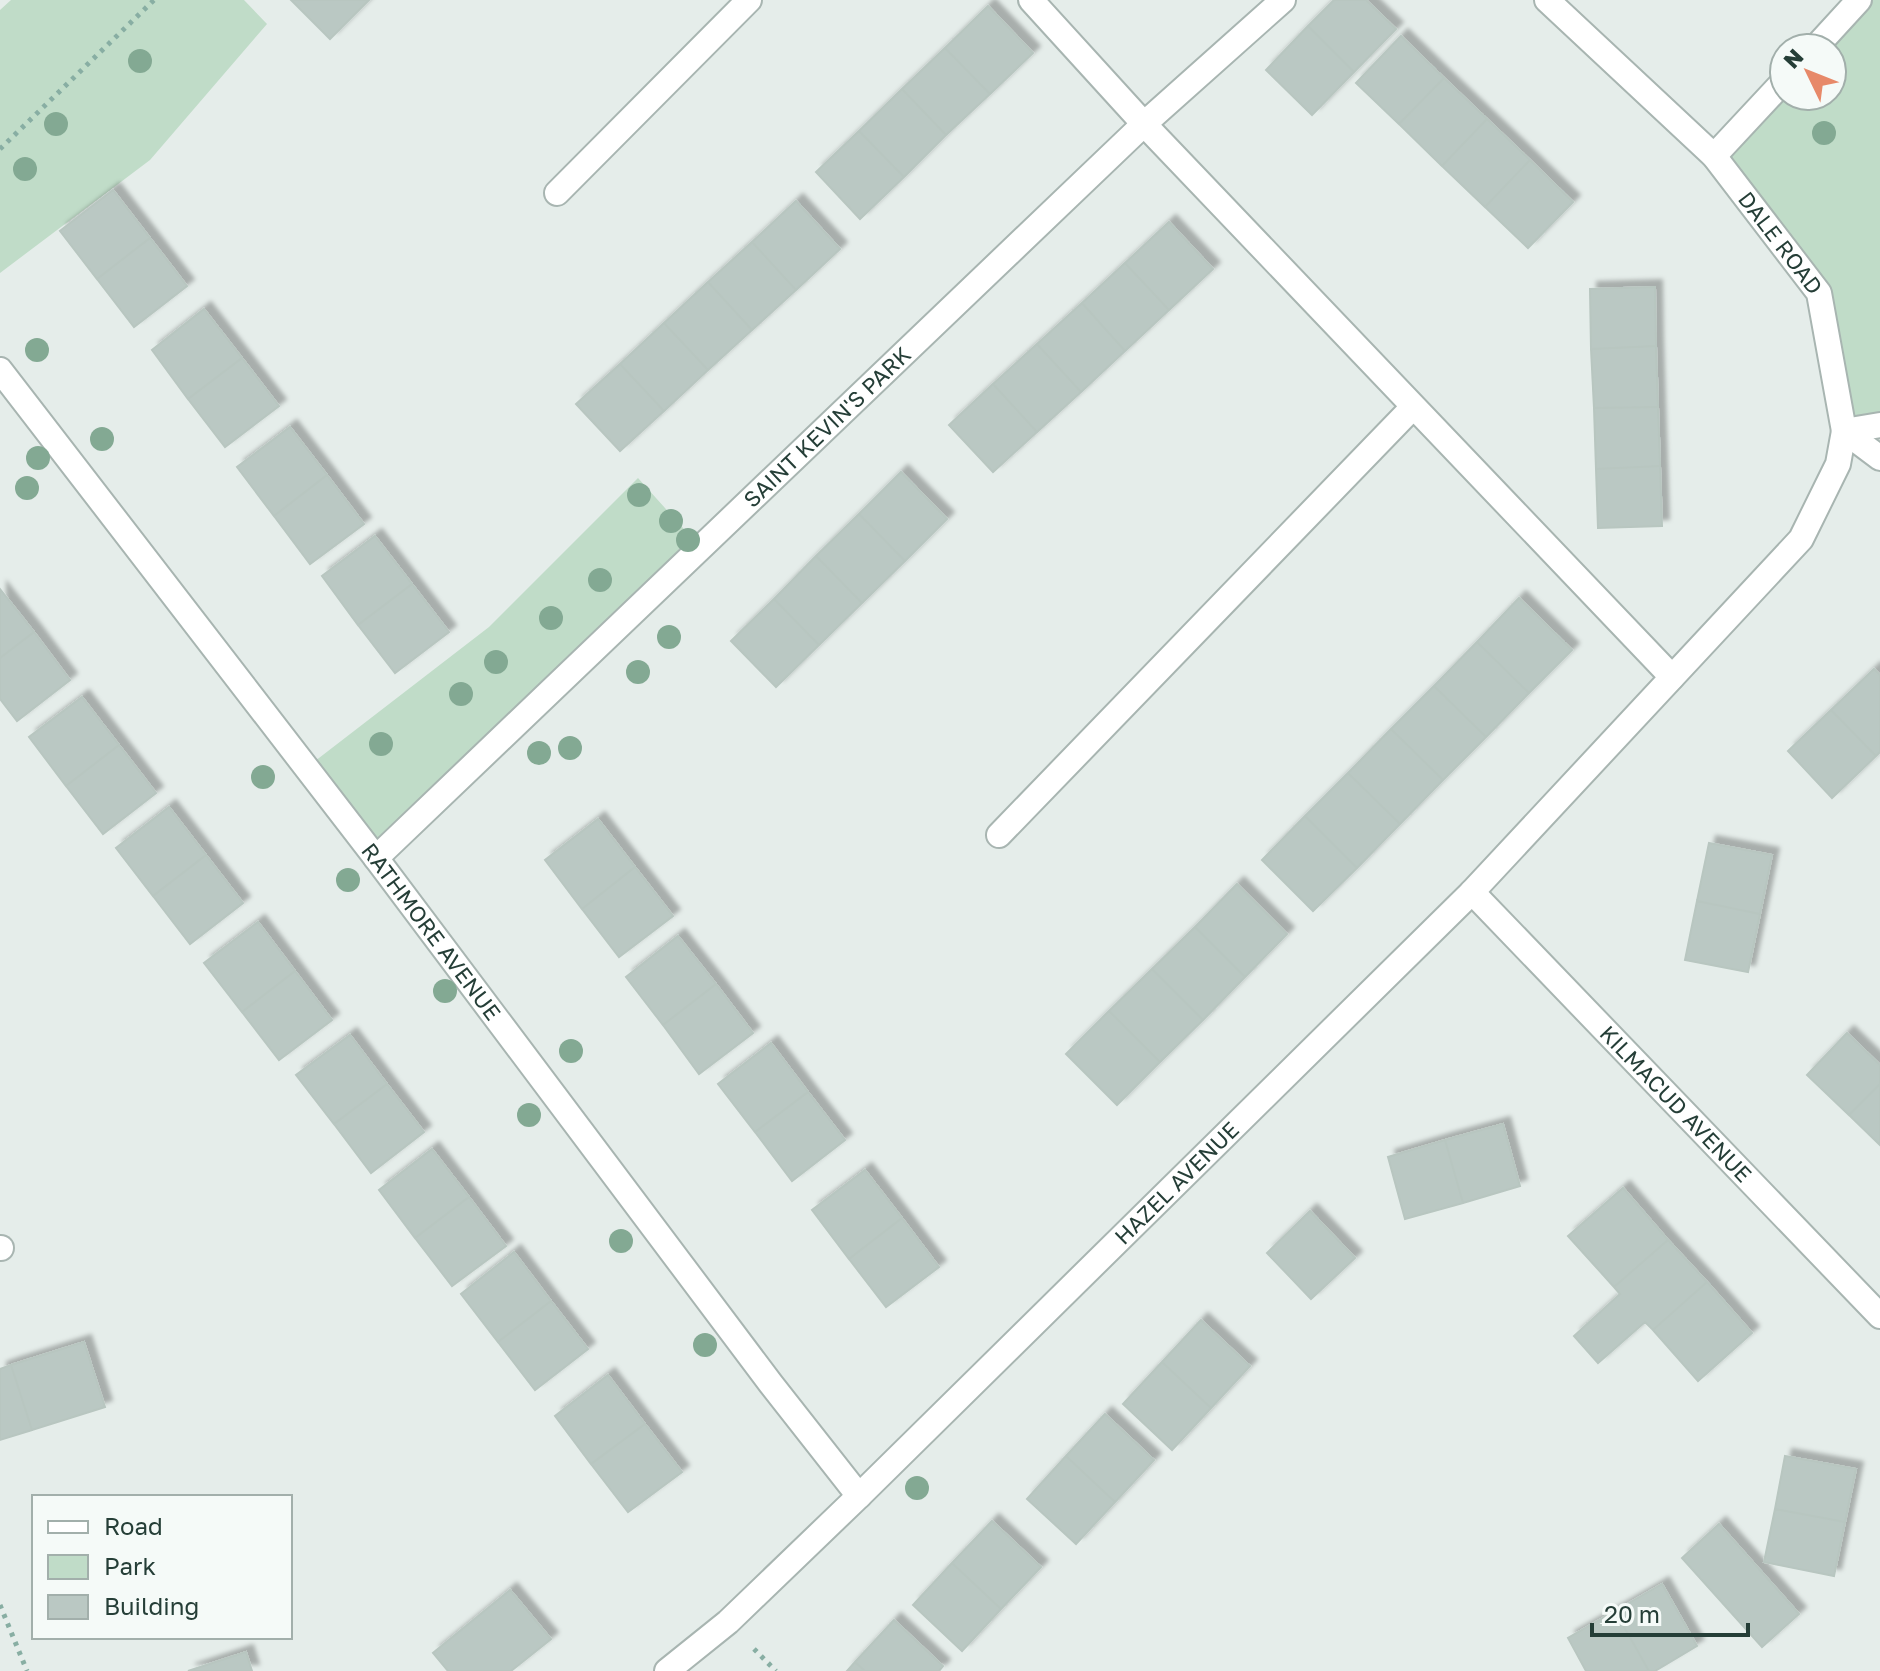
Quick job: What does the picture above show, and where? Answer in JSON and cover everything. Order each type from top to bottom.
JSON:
[{"type":"street","points":[[557,193],[749,0]]},
{"type":"street","points":[[1031,0],[1144,124],[1672,677]]},
{"type":"street","name":"SAINT KEVIN'S PARK","points":[[376,858],[1144,124],[1283,0]]},
{"type":"street","name":"DALE ROAD","points":[[1547,0],[1714,156],[1819,293],[1844,431],[1838,464],[1801,539],[1672,677]]},
{"type":"street","points":[[1830,32],[1859,0]]},
{"type":"street","points":[[1714,156],[1768,98]]},
{"type":"street","name":"RATHMORE AVENUE","points":[[0,370],[376,858],[771,1384],[859,1496]]},
{"type":"street","points":[[999,835],[1413,407]]},
{"type":"street","points":[[1844,431],[1880,425]]},
{"type":"street","points":[[1844,431],[1880,458]]},
{"type":"street","name":"HAZEL AVENUE","points":[[667,1671],[728,1622],[859,1496],[1472,892],[1672,677]]},
{"type":"street","name":"KILMACUD AVENUE","points":[[1472,892],[1880,1316]]},
{"type":"path","points":[[0,149],[154,0]]},
{"type":"path","points":[[0,1605],[27,1671]]},
{"type":"green space","points":[[11,0],[244,0],[267,24],[150,160],[0,273],[0,10]]},
{"type":"green space","points":[[1861,0],[1880,0],[1880,424],[1844,430],[1819,292],[1715,156],[1768,110],[1848,112],[1848,32],[1831,32]]},
{"type":"green space","points":[[638,478],[701,548],[376,858],[306,768],[489,627]]},
{"type":"building","points":[[291,0],[369,0],[330,39]]},
{"type":"building","points":[[1334,0],[1366,0],[1396,29],[1354,72],[1308,26]]},
{"type":"building","points":[[988,6],[1033,53],[990,94],[945,48]]},
{"type":"building","points":[[1308,26],[1354,72],[1312,115],[1266,70]]},
{"type":"building","points":[[1401,36],[1444,78],[1399,124],[1356,83]]},
{"type":"building","points":[[945,48],[990,94],[946,135],[902,89]]},
{"type":"building","points":[[1444,78],[1487,119],[1442,166],[1399,124]]},
{"type":"building","points":[[902,89],[946,135],[904,177],[859,131]]},
{"type":"building","points":[[1487,119],[1530,160],[1485,207],[1442,166]]},
{"type":"building","points":[[859,131],[904,177],[860,219],[816,172]]},
{"type":"building","points":[[1530,160],[1573,202],[1528,248],[1485,207]]},
{"type":"building","points":[[113,190],[150,238],[97,279],[60,231]]},
{"type":"building","points":[[796,201],[840,249],[796,290],[752,242]]},
{"type":"building","points":[[1169,222],[1213,269],[1169,310],[1125,263]]},
{"type":"building","points":[[150,238],[187,286],[134,327],[97,279]]},
{"type":"building","points":[[752,242],[796,290],[752,330],[708,282]]},
{"type":"building","points":[[1125,263],[1169,310],[1125,351],[1082,303]]},
{"type":"building","points":[[708,282],[752,330],[708,370],[664,323]]},
{"type":"building","points":[[1655,287],[1656,346],[1591,349],[1590,289]]},
{"type":"building","points":[[1082,303],[1125,351],[1081,392],[1037,344]]},
{"type":"building","points":[[204,309],[242,358],[188,399],[152,350]]},
{"type":"building","points":[[664,323],[708,370],[664,411],[620,364]]},
{"type":"building","points":[[1037,344],[1081,392],[1037,432],[993,384]]},
{"type":"building","points":[[1656,346],[1658,407],[1594,408],[1591,349]]},
{"type":"building","points":[[242,358],[279,406],[225,447],[188,399]]},
{"type":"building","points":[[620,364],[664,411],[620,451],[576,404]]},
{"type":"building","points":[[993,384],[1037,432],[993,472],[949,425]]},
{"type":"building","points":[[1658,407],[1660,466],[1596,469],[1594,408]]},
{"type":"building","points":[[290,427],[327,475],[274,516],[237,467]]},
{"type":"building","points":[[1660,466],[1662,526],[1598,528],[1596,469]]},
{"type":"building","points":[[901,472],[947,519],[905,561],[859,514]]},
{"type":"building","points":[[327,475],[364,524],[310,564],[274,516]]},
{"type":"building","points":[[859,514],[905,561],[862,603],[816,556]]},
{"type":"building","points":[[375,536],[412,584],[358,625],[322,576]]},
{"type":"building","points":[[816,556],[862,603],[819,645],[774,599]]},
{"type":"building","points":[[412,584],[449,632],[395,673],[358,625]]},
{"type":"building","points":[[0,589],[34,632],[0,658]]},
{"type":"building","points":[[1519,598],[1572,650],[1529,693],[1477,642]]},
{"type":"building","points":[[774,599],[819,645],[776,687],[731,641]]},
{"type":"building","points":[[34,632],[70,680],[17,721],[0,699],[0,658]]},
{"type":"building","points":[[1477,642],[1529,693],[1486,737],[1434,686]]},
{"type":"building","points":[[1874,669],[1880,675],[1880,752],[1876,756],[1831,710]]},
{"type":"building","points":[[1434,686],[1486,737],[1443,780],[1391,729]]},
{"type":"building","points":[[82,697],[119,745],[66,786],[29,737]]},
{"type":"building","points":[[1831,710],[1876,756],[1832,798],[1788,751]]},
{"type":"building","points":[[1391,729],[1443,780],[1400,824],[1348,773]]},
{"type":"building","points":[[119,745],[156,793],[103,834],[66,786]]},
{"type":"building","points":[[1348,773],[1400,824],[1357,868],[1305,816]]},
{"type":"building","points":[[169,807],[206,855],[153,896],[116,848]]},
{"type":"building","points":[[1305,816],[1357,868],[1313,911],[1262,860]]},
{"type":"building","points":[[598,819],[635,867],[582,909],[545,860]]},
{"type":"building","points":[[1709,843],[1772,855],[1760,914],[1697,901]]},
{"type":"building","points":[[206,855],[243,903],[190,944],[153,896]]},
{"type":"building","points":[[635,867],[673,916],[619,957],[582,909]]},
{"type":"building","points":[[1237,884],[1287,934],[1245,977],[1195,927]]},
{"type":"building","points":[[1697,901],[1760,914],[1748,972],[1685,960]]},
{"type":"building","points":[[258,922],[295,971],[242,1012],[204,963]]},
{"type":"building","points":[[1195,927],[1245,977],[1203,1020],[1152,969]]},
{"type":"building","points":[[678,936],[716,984],[663,1025],[626,977]]},
{"type":"building","points":[[1152,969],[1203,1020],[1160,1062],[1109,1011]]},
{"type":"building","points":[[295,971],[332,1020],[279,1060],[242,1012]]},
{"type":"building","points":[[716,984],[753,1033],[699,1074],[663,1025]]},
{"type":"building","points":[[1109,1011],[1160,1062],[1117,1105],[1066,1054]]},
{"type":"building","points":[[1847,1033],[1880,1065],[1880,1084],[1849,1115],[1807,1075]]},
{"type":"building","points":[[350,1035],[387,1084],[334,1124],[296,1075]]},
{"type":"building","points":[[771,1043],[808,1092],[755,1132],[718,1084]]},
{"type":"building","points":[[387,1084],[424,1132],[371,1173],[334,1124]]},
{"type":"building","points":[[1880,1084],[1880,1145],[1849,1115]]},
{"type":"building","points":[[808,1092],[845,1140],[792,1181],[755,1132]]},
{"type":"building","points":[[1503,1124],[1520,1186],[1463,1203],[1445,1140]]},
{"type":"building","points":[[1445,1140],[1463,1203],[1405,1219],[1388,1157]]},
{"type":"building","points":[[432,1149],[469,1197],[415,1238],[379,1190]]},
{"type":"building","points":[[865,1170],[902,1218],[849,1259],[812,1210]]},
{"type":"building","points":[[1623,1188],[1668,1240],[1614,1287],[1568,1236]]},
{"type":"building","points":[[469,1197],[506,1246],[452,1286],[415,1238]]},
{"type":"building","points":[[1310,1211],[1355,1258],[1311,1299],[1267,1253]]},
{"type":"building","points":[[902,1218],[939,1267],[886,1307],[849,1259]]},
{"type":"building","points":[[1668,1240],[1707,1282],[1653,1330],[1645,1322],[1598,1363],[1574,1336],[1620,1294],[1614,1287]]},
{"type":"building","points":[[514,1252],[551,1301],[498,1342],[461,1294]]},
{"type":"building","points":[[1707,1282],[1752,1333],[1698,1381],[1653,1330]]},
{"type":"building","points":[[551,1301],[588,1349],[535,1390],[498,1342]]},
{"type":"building","points":[[1201,1320],[1250,1366],[1211,1408],[1162,1362]]},
{"type":"building","points":[[84,1342],[105,1407],[32,1430],[11,1365]]},
{"type":"building","points":[[1162,1362],[1211,1408],[1172,1450],[1123,1404]]},
{"type":"building","points":[[11,1365],[32,1430],[0,1440],[0,1369]]},
{"type":"building","points":[[608,1375],[645,1424],[591,1464],[555,1416]]},
{"type":"building","points":[[1105,1414],[1154,1460],[1115,1502],[1066,1456]]},
{"type":"building","points":[[645,1424],[682,1472],[628,1512],[591,1464]]},
{"type":"building","points":[[1066,1456],[1115,1502],[1076,1544],[1027,1499]]},
{"type":"building","points":[[1785,1456],[1856,1469],[1845,1522],[1775,1509]]},
{"type":"building","points":[[1775,1509],[1845,1522],[1834,1576],[1764,1562]]},
{"type":"building","points":[[992,1521],[1041,1567],[1001,1609],[952,1563]]},
{"type":"building","points":[[1719,1524],[1799,1614],[1762,1647],[1682,1558]]},
{"type":"building","points":[[952,1563],[1001,1609],[962,1651],[913,1605]]},
{"type":"building","points":[[1662,1584],[1697,1646],[1655,1671],[1649,1671],[1615,1611]]},
{"type":"building","points":[[510,1590],[551,1639],[511,1671],[448,1671],[433,1653]]},
{"type":"building","points":[[1615,1611],[1649,1671],[1586,1671],[1568,1638]]},
{"type":"building","points":[[894,1620],[943,1666],[939,1671],[865,1671],[855,1662]]},
{"type":"building","points":[[246,1652],[252,1671],[188,1671]]},
{"type":"building","points":[[855,1662],[865,1671],[847,1671]]}]
